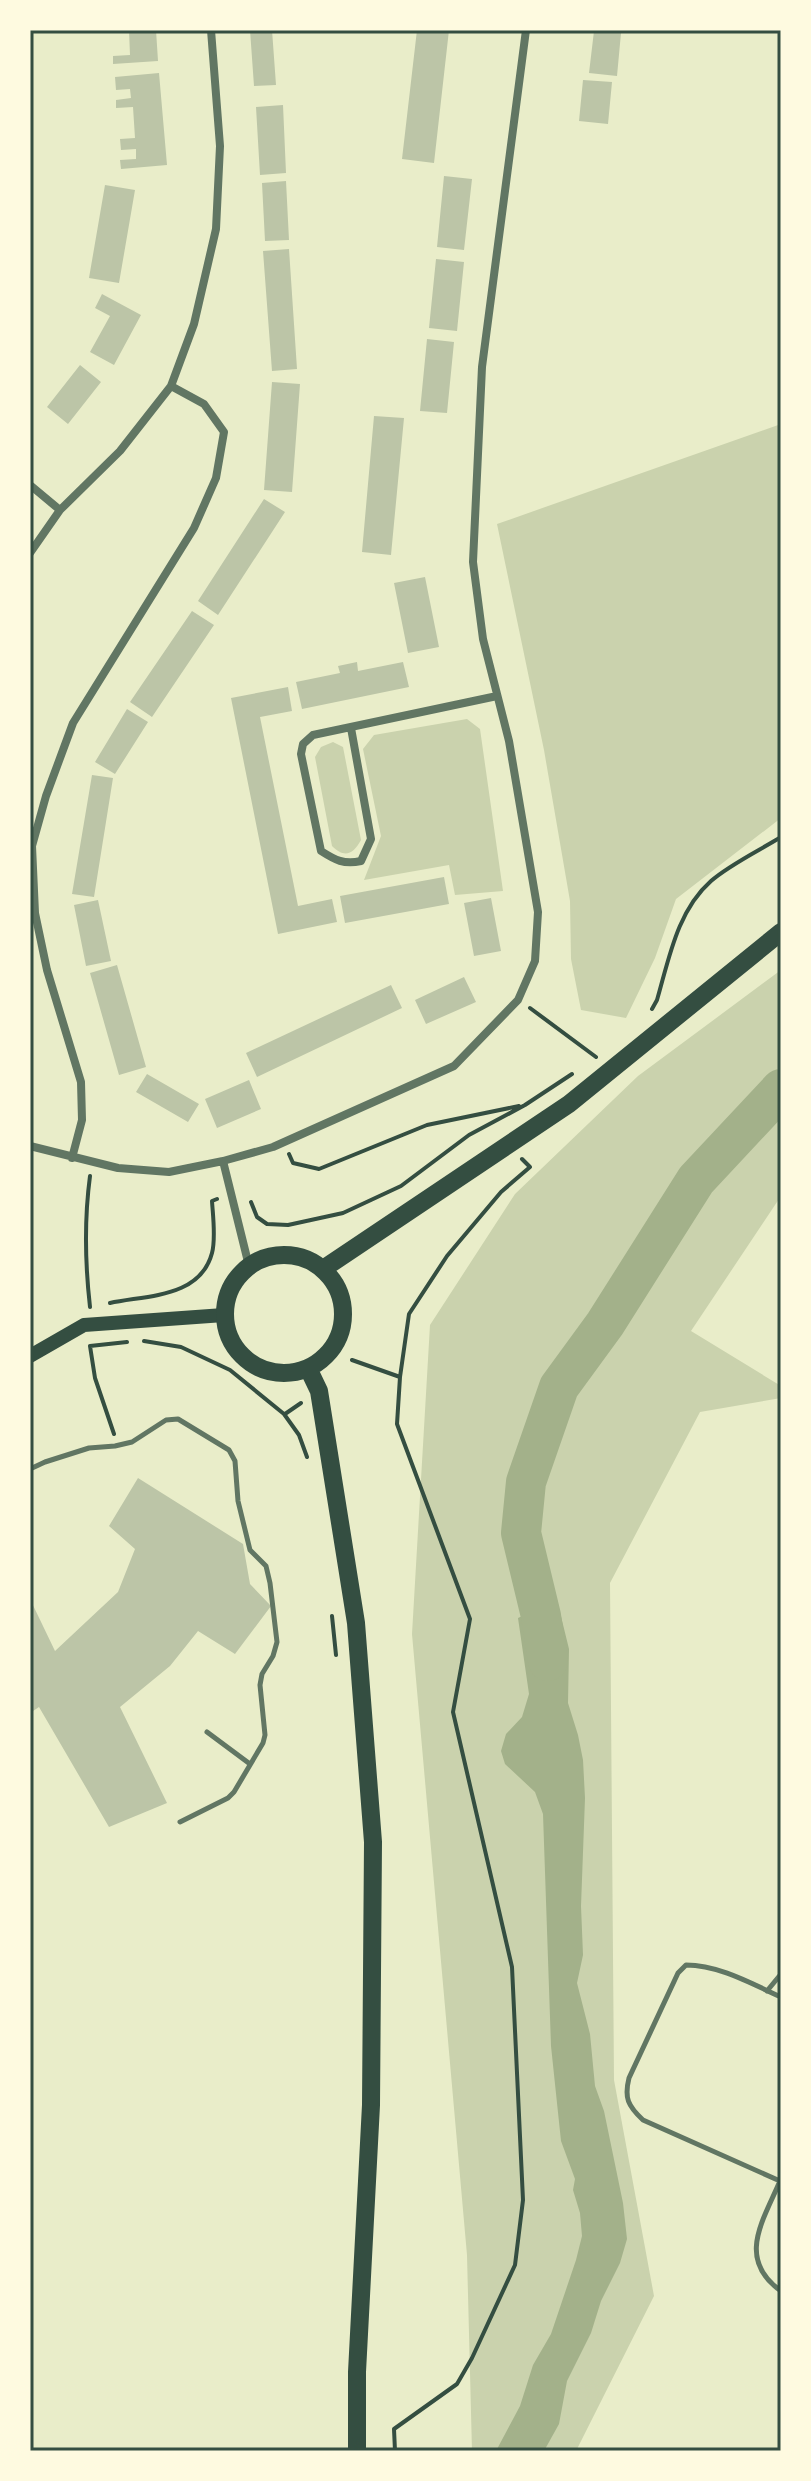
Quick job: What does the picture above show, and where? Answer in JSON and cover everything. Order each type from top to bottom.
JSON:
[{"type":"highway","points":[[323,1269],[569,1104],[781,932]]},
{"type":"highway","points":[[286,1254],[306,1258],[323,1269],[335,1284],[342,1303],[343,1323],[336,1342],[324,1357],[308,1368],[289,1373],[270,1372],[252,1364],[237,1351],[228,1334],[224,1315],[227,1296],[235,1279],[249,1266],[266,1257],[286,1254]]},
{"type":"highway","points":[[308,1368],[319,1391],[356,1623],[373,1842],[371,2105],[357,2372],[357,2451]]},
{"type":"main road","points":[[30,1356],[84,1325],[224,1315]]},
{"type":"street","points":[[30,553],[60,510],[120,451],[171,386],[194,324],[216,229],[220,146],[211,30]]},
{"type":"street","points":[[30,1146],[118,1168],[169,1172],[273,1147],[454,1066],[518,1000],[535,961],[538,912],[509,741],[483,639],[473,562],[482,367],[526,30]]},
{"type":"street","points":[[72,1158],[82,1120],[81,1082],[44,956],[35,913],[32,846],[46,796],[73,723],[194,528],[216,478],[224,432],[204,404],[171,386]]},
{"type":"street","points":[[30,485],[60,510]]},
{"type":"street","points":[[351,728],[371,839],[361,861],[351,863],[336,861],[321,851],[301,754],[303,744],[313,735],[497,696]]},
{"type":"street","points":[[223,1161],[249,1266]]},
{"type":"lane","points":[[30,1469],[89,1448],[132,1442],[166,1420],[178,1419],[229,1450],[235,1461],[238,1501],[250,1550],[266,1566],[277,1642],[260,1685],[265,1735],[228,1798],[180,1822]]},
{"type":"lane","points":[[207,1732],[250,1764]]},
{"type":"lane","points":[[781,1997],[720,1971],[686,1965],[678,1973],[629,2078],[625,2094],[629,2107],[643,2120],[781,2181],[755,2239],[758,2266],[781,2291]]},
{"type":"lane","points":[[767,1991],[781,1974]]},
{"type":"path","points":[[650,1013],[657,1000],[675,936],[690,908],[711,881],[781,837]]},
{"type":"path","points":[[518,1000],[596,1057]]},
{"type":"path","points":[[249,1197],[257,1217],[267,1224],[288,1225],[343,1213],[401,1186],[469,1135],[525,1105],[427,1125],[319,1169],[293,1163]]},
{"type":"path","points":[[395,2451],[394,2429],[457,2384],[472,2358],[515,2265],[523,2200],[512,1967],[453,1712],[470,1619],[397,1424],[409,1314],[447,1256],[501,1192],[530,1167],[508,1145]]},
{"type":"path","points":[[90,1307],[85,1261],[86,1205],[92,1162]]},
{"type":"path","points":[[106,1304],[181,1290],[204,1272],[213,1251],[212,1201]]},
{"type":"path","points":[[143,1341],[181,1347],[230,1370],[284,1414],[299,1435],[310,1463]]},
{"type":"path","points":[[117,1445],[95,1378],[90,1346],[129,1342]]},
{"type":"path","points":[[352,1360],[400,1377]]},
{"type":"path","points":[[332,1614],[337,1661]]},
{"type":"shaded area","points":[[781,424],[781,818],[676,899],[655,958],[626,1018],[581,1010],[571,959],[570,901],[544,750],[497,524]]},
{"type":"shaded area","points":[[467,719],[480,729],[503,891],[455,895],[449,865],[364,880],[381,836],[363,749],[374,735]]},
{"type":"shaded area","points":[[333,742],[343,747],[361,840],[348,853],[332,846],[315,757],[321,747]]},
{"type":"shaded area","points":[[781,970],[781,1196],[691,1331],[781,1386],[781,1398],[700,1412],[610,1583],[614,2080],[654,2296],[576,2451],[472,2451],[467,2255],[412,1634],[430,1325],[515,1194],[638,1076]]},
{"type":"shaded area","points":[[557,1600],[569,1649],[568,1703],[583,1760],[585,1798],[581,1906],[583,1955],[577,1983],[590,2034],[595,2086],[604,2111],[623,2203],[627,2239],[591,2333],[567,2381],[559,2424],[544,2451],[496,2451],[520,2406],[533,2365],[551,2334],[582,2236],[580,2213],[573,2190],[575,2179],[561,2141],[551,2046],[543,1814],[535,1792],[505,1764],[501,1751],[506,1734],[522,1717],[529,1694],[518,1618]]},
{"type":"building","points":[[129,30],[156,30],[158,61],[113,64],[113,56],[130,55]]},
{"type":"building","points":[[250,30],[272,30],[276,85],[254,86]]},
{"type":"building","points":[[417,30],[449,30],[434,163],[402,159]]},
{"type":"building","points":[[594,31],[621,33],[617,76],[589,73]]},
{"type":"building","points":[[159,73],[167,165],[121,169],[120,160],[136,159],[136,149],[121,150],[120,139],[135,138],[133,107],[116,108],[116,100],[131,98],[130,89],[116,90],[115,77]]},
{"type":"building","points":[[583,80],[612,82],[608,124],[579,121]]},
{"type":"building","points":[[283,105],[286,173],[260,175],[256,107]]},
{"type":"building","points":[[444,176],[472,179],[464,250],[437,247]]},
{"type":"building","points":[[286,181],[289,240],[265,241],[262,183]]},
{"type":"building","points":[[105,185],[135,190],[119,283],[89,278]]},
{"type":"building","points":[[289,249],[297,369],[272,371],[263,251]]},
{"type":"building","points":[[436,259],[464,262],[457,331],[429,328]]},
{"type":"building","points":[[102,294],[141,315],[114,365],[90,352],[110,316],[95,308]]},
{"type":"building","points":[[427,339],[454,342],[447,413],[420,411]]},
{"type":"building","points":[[80,365],[101,382],[68,424],[47,407]]},
{"type":"building","points":[[272,382],[300,384],[292,492],[264,490]]},
{"type":"building","points":[[374,416],[404,418],[391,555],[362,552]]},
{"type":"building","points":[[264,499],[285,512],[218,615],[198,601]]},
{"type":"building","points":[[425,577],[439,647],[408,653],[394,583]]},
{"type":"building","points":[[192,611],[214,625],[152,717],[130,702]]},
{"type":"building","points":[[357,662],[358,671],[403,662],[409,687],[302,709],[296,682],[340,673],[338,666]]},
{"type":"building","points":[[288,687],[292,711],[260,717],[298,906],[332,899],[337,922],[278,934],[231,698]]},
{"type":"building","points":[[127,709],[148,722],[115,774],[95,762]]},
{"type":"building","points":[[92,775],[113,778],[94,897],[72,894]]},
{"type":"building","points":[[444,877],[449,904],[345,923],[340,896]]},
{"type":"building","points":[[491,898],[501,951],[474,956],[464,903]]},
{"type":"building","points":[[98,900],[111,961],[86,966],[74,905]]},
{"type":"building","points":[[117,965],[146,1067],[119,1075],[90,973]]},
{"type":"building","points":[[464,977],[476,1002],[426,1024],[415,1000]]},
{"type":"building","points":[[391,985],[402,1008],[257,1077],[246,1053]]},
{"type":"building","points":[[147,1074],[199,1104],[188,1122],[136,1092]]},
{"type":"building","points":[[249,1080],[261,1109],[217,1128],[205,1099]]},
{"type":"building","points":[[138,1478],[243,1544],[250,1584],[271,1606],[235,1654],[198,1631],[170,1666],[120,1707],[167,1803],[109,1827],[39,1707],[30,1713],[30,1599],[55,1651],[118,1592],[135,1549],[109,1526]]},
{"type":"waterway","points":[[548,1661],[541,1616],[521,1533],[526,1482],[559,1387],[605,1324],[696,1180],[781,1089]]}]
